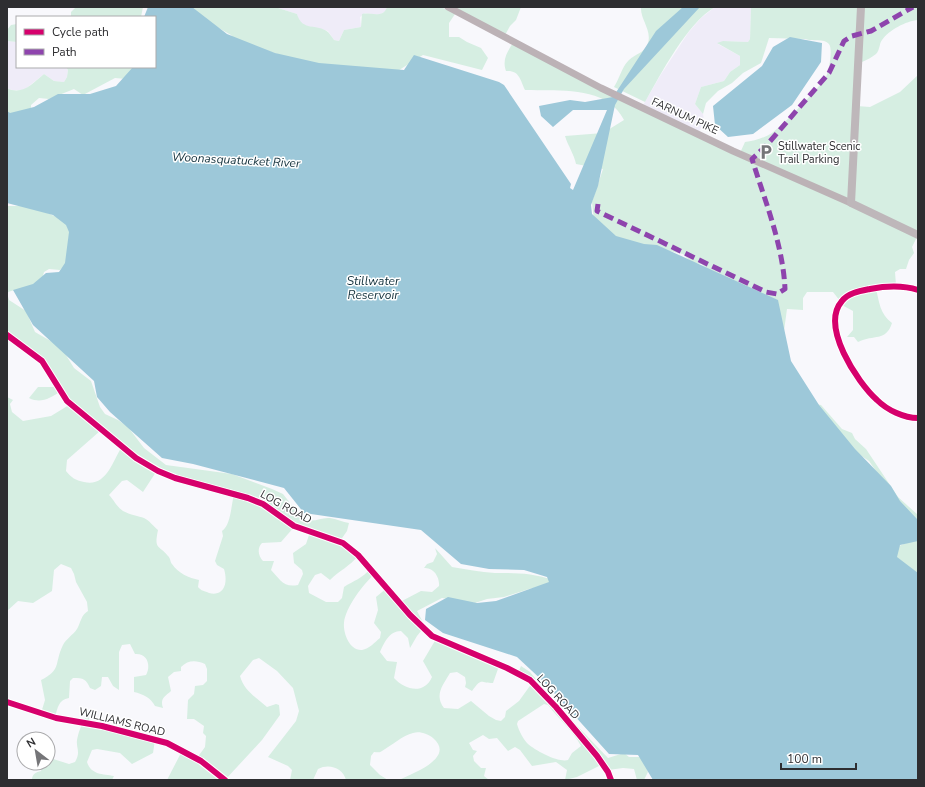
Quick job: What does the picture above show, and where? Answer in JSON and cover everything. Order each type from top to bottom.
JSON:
[{"type":"main road","name":"FARNUM PIKE","points":[[448,7],[613,94],[918,235]]},
{"type":"main road","points":[[851,203],[861,7]]},
{"type":"street","points":[[918,290],[909,287],[893,286],[869,289],[848,295],[839,304],[836,311],[835,322],[835,330],[840,344],[855,372],[870,394],[894,412],[904,416],[918,418]]},
{"type":"street","name":"LOG ROAD","points":[[7,335],[42,361],[67,401],[136,458],[158,471],[175,478],[248,498],[263,504],[294,526],[343,543],[358,555],[410,615],[432,636],[507,668],[530,680],[556,707],[597,756],[608,772],[611,780]]},
{"type":"street","name":"WILLIAMS ROAD","points":[[7,702],[56,718],[102,726],[167,743],[201,761],[225,780]]},
{"type":"shaded area","points":[[275,7],[387,7],[386,11],[379,15],[365,13],[360,17],[361,27],[344,30],[339,41],[334,40],[328,31],[303,25],[299,21],[297,14]]},
{"type":"shaded area","points":[[715,7],[751,7],[750,39],[748,42],[723,41],[718,44],[740,56],[740,65],[730,72],[724,81],[701,87],[695,104],[703,114],[704,121],[699,132],[642,107],[688,33],[701,18]]},
{"type":"shaded area","points":[[7,41],[16,42],[16,68],[67,68],[68,70],[67,77],[64,82],[54,81],[44,74],[24,90],[12,90],[7,88]]},
{"type":"green space","points":[[76,7],[143,7],[141,16],[71,16],[71,12]]},
{"type":"green space","points":[[182,7],[275,7],[297,14],[302,23],[324,29],[334,40],[339,41],[344,30],[361,27],[362,14],[380,14],[385,11],[387,7],[441,7],[455,14],[449,23],[449,37],[459,37],[481,48],[488,58],[482,70],[423,55],[396,72],[313,66],[235,40],[231,35]]},
{"type":"green space","points":[[448,7],[521,7],[516,20],[510,26],[504,37]]},
{"type":"green space","points":[[641,7],[715,7],[694,25],[685,37],[645,102],[614,87],[626,63],[647,46],[649,38],[642,16]]},
{"type":"green space","points":[[751,7],[918,7],[918,20],[903,24],[885,36],[880,43],[876,54],[862,62],[857,106],[870,107],[900,92],[918,75],[918,235],[912,247],[914,253],[909,260],[906,269],[900,269],[895,272],[896,285],[876,288],[882,312],[892,323],[886,333],[879,337],[858,342],[854,337],[847,337],[853,330],[853,311],[840,304],[840,301],[833,292],[807,292],[803,298],[803,310],[787,309],[784,331],[718,276],[701,264],[692,263],[683,254],[656,248],[633,255],[594,221],[592,202],[603,169],[576,164],[565,136],[603,133],[624,120],[616,109],[606,101],[594,95],[580,92],[525,90],[520,79],[514,72],[506,71],[506,56],[513,43],[740,153],[745,142],[759,139],[772,133],[784,123],[809,97],[826,77],[831,55],[829,44],[824,41],[769,38],[761,63],[743,73],[732,83],[718,91],[706,103],[703,114],[695,104],[701,87],[724,81],[730,72],[740,65],[740,56],[717,43],[723,41],[748,42],[750,39]]},
{"type":"green space","points":[[16,24],[16,42],[7,41],[7,30],[11,25]]},
{"type":"green space","points":[[67,68],[133,68],[134,70],[126,79],[115,78],[83,95],[74,89],[49,99],[39,98],[31,105],[31,111],[7,115],[7,88],[12,90],[22,89],[44,74],[54,81],[64,82],[67,77],[68,70]]},
{"type":"green space","points":[[7,206],[32,206],[70,223],[67,263],[60,270],[49,269],[44,272],[42,279],[33,286],[7,293]]},
{"type":"green space","points":[[7,293],[9,300],[26,311],[35,332],[61,347],[74,368],[91,381],[100,407],[105,414],[128,427],[144,448],[166,465],[232,474],[283,494],[302,518],[306,520],[330,518],[349,523],[347,531],[340,541],[358,556],[352,563],[330,580],[321,573],[315,575],[308,586],[309,593],[326,602],[338,602],[342,598],[344,587],[361,577],[370,569],[375,574],[351,603],[345,617],[344,627],[346,636],[350,644],[357,649],[362,650],[367,648],[380,638],[381,632],[374,623],[378,610],[376,597],[387,588],[400,602],[421,591],[432,592],[439,586],[436,574],[431,569],[424,568],[427,564],[433,562],[437,554],[435,548],[452,567],[489,573],[517,573],[552,580],[553,584],[475,603],[442,598],[417,611],[425,626],[410,648],[408,638],[401,631],[390,635],[380,652],[387,661],[397,662],[394,678],[403,685],[414,689],[429,683],[432,677],[423,661],[436,639],[499,666],[493,683],[480,682],[472,691],[465,687],[465,677],[457,672],[450,673],[442,686],[440,699],[444,708],[458,709],[471,701],[489,716],[501,721],[505,717],[506,711],[519,701],[532,683],[518,673],[521,666],[530,672],[563,711],[608,758],[624,753],[629,757],[644,757],[648,772],[644,780],[637,780],[634,769],[623,768],[608,770],[603,764],[577,777],[565,780],[567,770],[556,762],[532,766],[520,750],[515,747],[508,751],[497,738],[489,739],[483,735],[469,743],[473,750],[477,751],[473,756],[474,761],[481,768],[486,768],[484,776],[489,780],[399,780],[430,764],[439,752],[439,745],[433,738],[418,732],[405,736],[381,752],[374,752],[371,756],[370,765],[380,775],[388,780],[346,780],[342,772],[327,766],[318,769],[313,780],[290,780],[292,770],[288,766],[268,757],[296,721],[299,711],[293,688],[277,671],[259,658],[253,660],[240,676],[244,686],[267,707],[276,704],[279,705],[280,715],[262,740],[225,780],[167,780],[182,751],[197,758],[205,747],[206,736],[203,733],[204,726],[194,719],[187,719],[188,700],[194,694],[195,686],[203,685],[207,681],[207,669],[205,664],[195,661],[186,663],[181,667],[181,671],[174,672],[168,677],[171,691],[162,700],[163,708],[155,706],[146,697],[134,692],[134,677],[146,675],[148,664],[146,658],[139,654],[135,654],[130,644],[122,645],[119,652],[119,690],[113,686],[108,677],[102,677],[101,686],[95,690],[90,688],[84,680],[80,678],[73,678],[70,681],[69,698],[65,699],[61,703],[55,717],[41,713],[45,700],[41,680],[52,673],[55,669],[63,645],[77,629],[82,617],[88,611],[87,602],[76,582],[71,568],[61,564],[54,570],[52,591],[33,603],[18,601],[7,611],[7,397],[13,400],[10,404],[12,412],[23,421],[51,416],[69,405],[60,392],[49,398],[41,400],[33,400],[29,398],[38,387],[57,387],[44,364],[7,336]],"holes":[[[100,431],[121,448],[111,467],[103,477],[92,483],[78,480],[70,475],[66,471],[67,460]],[[156,472],[197,488],[234,495],[229,520],[222,531],[223,536],[215,561],[217,565],[224,569],[226,579],[222,591],[214,594],[202,590],[198,587],[199,580],[177,570],[171,563],[169,557],[157,544],[156,541],[158,530],[144,518],[123,511],[109,495],[122,481],[127,480],[143,492]],[[295,526],[310,532],[306,544],[293,553],[294,563],[302,570],[303,574],[298,585],[293,586],[282,582],[271,570],[274,561],[263,561],[260,557],[259,550],[262,543],[281,542]],[[544,704],[548,705],[570,730],[581,746],[572,753],[568,760],[553,758],[536,750],[528,744],[519,729],[517,724],[518,721]]]},
{"type":"green space","points":[[816,404],[821,405],[842,429],[852,433],[855,439],[866,449],[898,497],[918,515],[918,520],[896,500],[869,461],[850,451]]},
{"type":"green space","points":[[918,538],[918,577],[893,560],[899,546]]},
{"type":"green space","points":[[89,713],[89,722],[155,740],[153,753],[132,764],[120,753],[97,749],[92,750],[87,762],[91,769],[94,772],[114,776],[112,780],[32,780],[36,773],[41,771],[56,771],[56,760],[69,764],[75,762],[78,755],[77,740],[83,722]]},
{"type":"water","name":"Stillwater Reservoir","points":[[148,7],[192,7],[227,34],[275,53],[319,63],[404,70],[414,55],[499,82],[504,85],[571,184],[570,188],[573,190],[607,110],[573,110],[553,127],[541,116],[539,106],[570,100],[585,102],[613,97],[656,31],[683,7],[700,7],[624,89],[615,105],[598,186],[591,205],[592,214],[616,236],[644,244],[657,245],[778,300],[791,361],[819,405],[855,449],[891,486],[900,501],[918,520],[918,541],[900,545],[897,557],[918,573],[918,780],[653,780],[638,755],[609,754],[546,684],[517,657],[443,633],[425,620],[426,609],[448,597],[477,603],[496,601],[549,582],[547,577],[524,570],[489,569],[461,564],[421,530],[304,513],[284,488],[193,464],[162,458],[110,412],[97,397],[94,381],[33,325],[13,290],[33,284],[46,273],[59,272],[65,263],[69,232],[66,225],[53,215],[7,203],[7,111],[10,113],[34,107],[58,94],[90,94],[116,86],[132,68],[156,68],[156,16],[144,16]]},
{"type":"water","points":[[790,37],[822,43],[821,62],[792,105],[753,134],[728,137],[715,125],[713,106],[762,66],[773,47]]},
{"type":"marked path","points":[[598,204],[597,211],[766,292],[777,294],[785,289],[784,273],[777,240],[752,159],[766,146],[829,73],[844,41],[852,36],[871,31],[913,7]]},
{"type":"cycle path","points":[[918,290],[906,287],[888,287],[876,288],[851,294],[842,301],[836,312],[835,324],[838,339],[844,353],[851,367],[869,392],[881,404],[891,410],[907,417],[918,418]]},
{"type":"cycle path","points":[[7,335],[42,361],[67,401],[136,458],[158,471],[175,478],[248,498],[263,504],[294,526],[343,543],[358,555],[410,615],[432,636],[507,668],[530,680],[556,707],[597,756],[608,772],[611,780]]},
{"type":"cycle path","points":[[7,702],[56,718],[102,726],[167,743],[201,761],[225,780]]},
{"type":"place","name":"Stillwater Scenic Trail Parking","points":[[766,152]]},
{"type":"water label","name":"Woonasquatucket River","points":[[236,160]]}]
